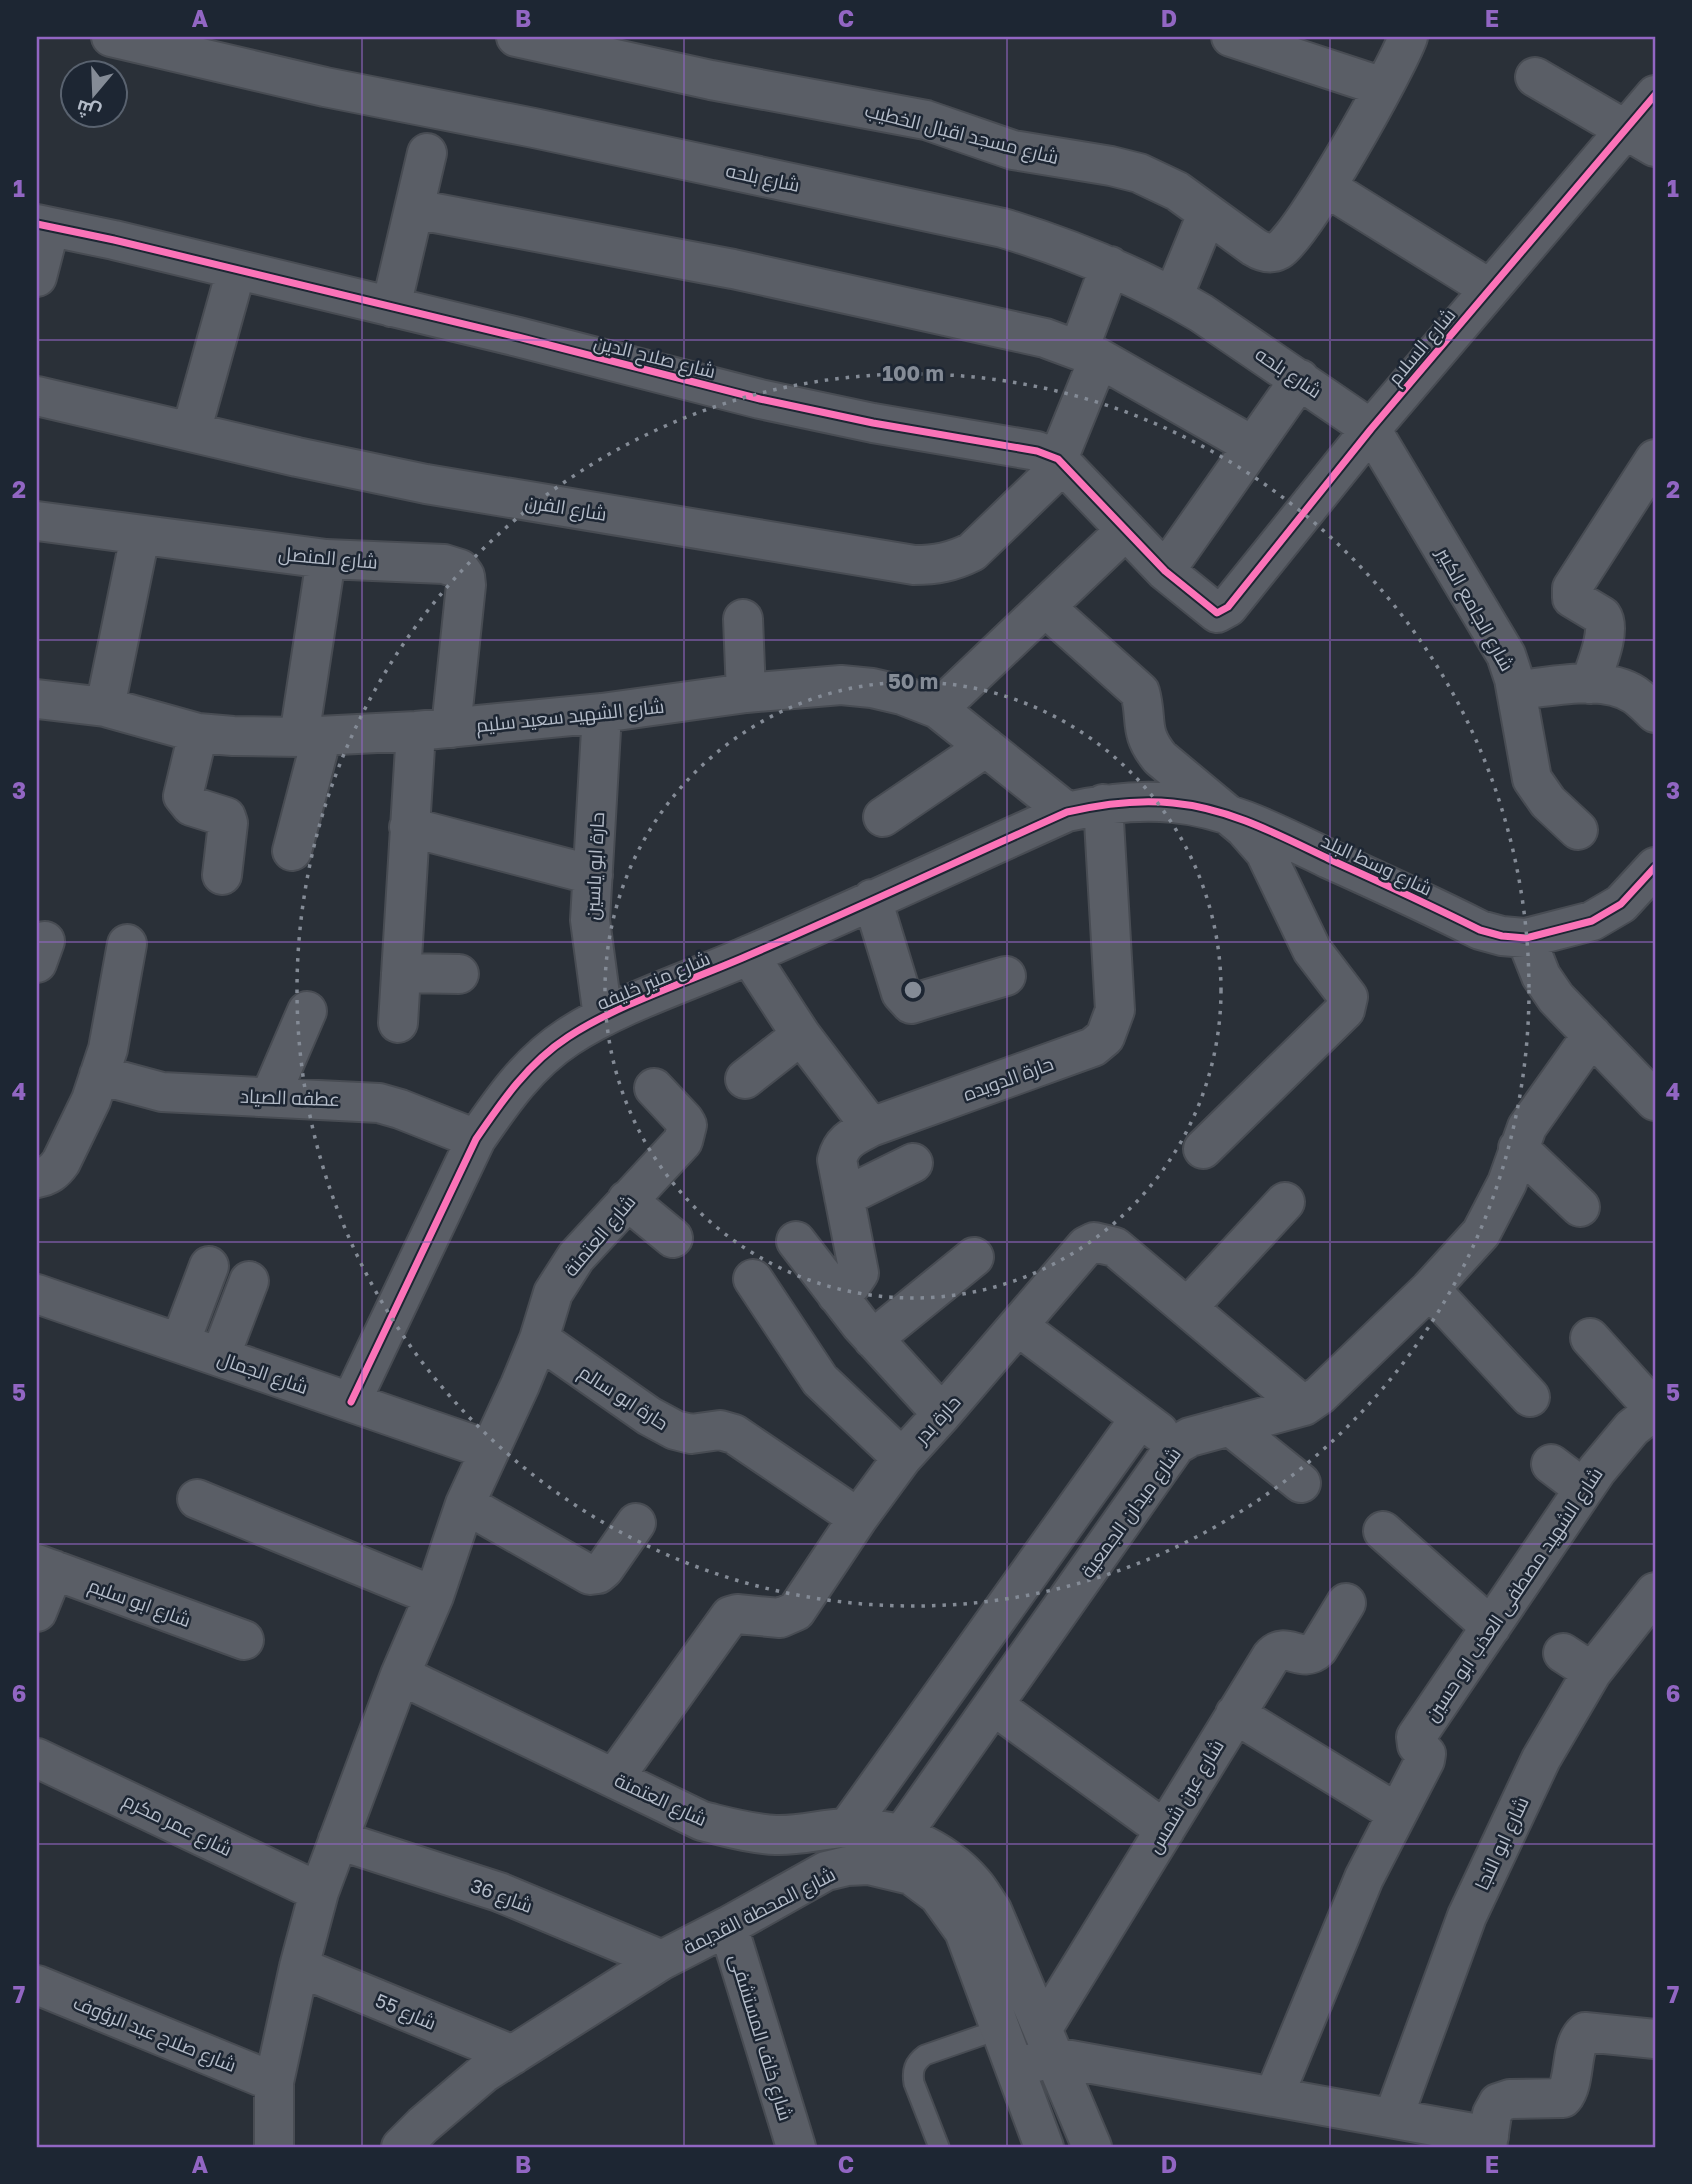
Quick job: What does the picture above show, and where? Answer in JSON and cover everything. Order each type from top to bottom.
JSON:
[{"type":"street","name":"شارع بلحه","points":[[111,37],[325,87],[548,131],[1003,228],[1060,246],[1110,266],[1173,297],[1371,429]]},
{"type":"street","name":"شارع مسجد اقبال الخطيب","points":[[516,37],[660,52],[926,120],[1013,150],[1139,173],[1168,186],[1261,252],[1271,253],[1287,243],[1326,187],[1408,37]]},
{"type":"street","points":[[1231,37],[1383,87]]},
{"type":"street","points":[[1535,77],[1640,139]]},
{"type":"street","name":"شارع السلام","points":[[1212,610],[1217,613],[1228,607],[1371,429],[1490,289],[1640,139],[1655,95]]},
{"type":"street","points":[[391,307],[428,153]]},
{"type":"street","points":[[1326,187],[1490,289]]},
{"type":"street","points":[[414,209],[733,269],[1012,330],[1089,353],[1253,446]]},
{"type":"street","points":[[1173,297],[1208,214]]},
{"type":"street","points":[[37,277],[43,226]]},
{"type":"street","name":"شارع صلاح الدين","points":[[43,226],[114,240],[760,399],[873,423],[1037,451],[1060,461],[1165,571],[1212,610]]},
{"type":"street","points":[[1060,461],[1110,266]]},
{"type":"street","points":[[191,432],[236,271]]},
{"type":"street","points":[[1165,571],[1300,380]]},
{"type":"street","name":"شارع الفرن","points":[[37,396],[426,484],[914,565],[954,561],[972,552],[1060,461]]},
{"type":"street","name":"شارع الجامع الكبير","points":[[1371,429],[1506,655],[1517,690],[1532,779],[1548,802],[1578,830]]},
{"type":"street","points":[[1590,684],[1605,633],[1605,621],[1602,616],[1572,598],[1570,593],[1642,509],[1655,459]]},
{"type":"street","name":"شارع المنصل","points":[[37,521],[326,559],[444,564],[460,569],[465,576],[466,585],[433,729]]},
{"type":"street","points":[[939,709],[1126,530]]},
{"type":"street","points":[[105,708],[140,536]]},
{"type":"street","points":[[292,851],[311,737],[326,559]]},
{"type":"street","points":[[1045,607],[1140,692],[1149,744],[1160,758],[1244,828],[1265,852],[1312,950],[1345,991],[1348,1004],[1345,1010],[1203,1149]]},
{"type":"street","points":[[743,619],[746,693]]},
{"type":"street","points":[[1517,690],[1590,684],[1626,690],[1637,696],[1655,713]]},
{"type":"street","name":"شارع الشهيد سعيد سليم","points":[[37,699],[105,708],[198,733],[311,737],[602,713],[746,693],[841,685],[872,688],[939,709],[1067,812]]},
{"type":"street","name":"حارة ابو ياسين","points":[[602,713],[590,920],[603,1017]]},
{"type":"street","points":[[398,1023],[408,827],[433,729]]},
{"type":"street","points":[[198,733],[183,796],[191,806],[226,817],[228,823],[222,875]]},
{"type":"street","points":[[884,817],[986,747]]},
{"type":"street","name":"شارع وسط البلد","points":[[1067,812],[1103,804],[1139,801],[1174,803],[1228,815],[1253,823],[1480,930],[1502,936],[1525,938],[1592,920],[1621,904],[1655,867]]},
{"type":"street","name":"حارة الدويده","points":[[830,1286],[851,1285],[859,1273],[837,1160],[840,1149],[847,1140],[871,1127],[1093,1047],[1105,1037],[1115,1010],[1103,804]]},
{"type":"street","name":"شارع منير خليفه","points":[[351,1402],[476,1139],[502,1100],[532,1066],[567,1038],[603,1017],[749,955],[1067,812]]},
{"type":"street","points":[[408,827],[593,875]]},
{"type":"street","points":[[872,899],[901,993],[911,1004],[1006,976]]},
{"type":"street","points":[[1525,938],[1536,967],[1548,987],[1655,1101]]},
{"type":"street","points":[[37,1178],[47,1176],[61,1162],[91,1100],[108,1049],[127,944]]},
{"type":"street","points":[[749,955],[801,1035],[871,1127]]},
{"type":"street","points":[[401,973],[459,974]]},
{"type":"street","points":[[270,1097],[307,1011]]},
{"type":"street","points":[[746,1079],[801,1035]]},
{"type":"street","name":"شارع ميدان الجمعية","points":[[911,1851],[993,1705],[1176,1445],[1190,1437],[1304,1406],[1320,1395],[1430,1289],[1481,1233],[1507,1183],[1527,1127],[1592,1035]]},
{"type":"street","name":"عطفه الصياد","points":[[99,1075],[152,1090],[379,1103],[400,1108],[476,1139]]},
{"type":"street","name":"شارع العتمنة","points":[[274,2147],[274,2082],[299,1966],[319,1892],[400,1675],[434,1596],[465,1504],[539,1339],[554,1293],[576,1257],[683,1141],[686,1133],[687,1125],[684,1120],[654,1088]]},
{"type":"street","points":[[1518,1148],[1580,1207]]},
{"type":"street","points":[[844,1197],[913,1163]]},
{"type":"street","points":[[627,1200],[673,1238]]},
{"type":"street","points":[[1188,1307],[1285,1202]]},
{"type":"street","points":[[796,1241],[873,1339],[942,1415]]},
{"type":"street","name":"حارة بدر","points":[[614,1778],[730,1616],[737,1614],[780,1618],[796,1611],[902,1458],[1086,1246],[1094,1242],[1115,1247],[1304,1406]]},
{"type":"street","points":[[873,1339],[974,1257]]},
{"type":"street","points":[[180,1343],[209,1266]]},
{"type":"street","points":[[753,1279],[820,1380],[902,1458]]},
{"type":"street","points":[[220,1357],[249,1281]]},
{"type":"street","points":[[778,1317],[830,1286]]},
{"type":"street","points":[[1430,1289],[1530,1397]]},
{"type":"street","name":"شارع الجمال","points":[[37,1294],[489,1450]]},
{"type":"street","points":[[1018,1326],[1176,1445]]},
{"type":"street","points":[[1590,1338],[1655,1410]]},
{"type":"street","name":"حارة ابو سالم","points":[[539,1339],[649,1416],[691,1434],[720,1430],[734,1434],[858,1518]]},
{"type":"street","name":"شارع الشهيد مصطفى العذب ابو حسين","points":[[1274,2096],[1364,1878],[1426,1757],[1415,1742],[1416,1737],[1613,1448],[1655,1410]]},
{"type":"street","points":[[848,1828],[1140,1418]]},
{"type":"street","points":[[1230,1426],[1301,1483]]},
{"type":"street","points":[[1550,1464],[1584,1489]]},
{"type":"street","points":[[197,1499],[434,1596]]},
{"type":"street","points":[[465,1504],[590,1575],[598,1574],[604,1569],[636,1523]]},
{"type":"street","points":[[1383,1531],[1491,1627]]},
{"type":"street","points":[[37,1612],[45,1567]]},
{"type":"street","name":"شارع ابو سليم","points":[[45,1567],[244,1640]]},
{"type":"street","name":"شارع ابو النجا","points":[[1393,2119],[1476,1897],[1541,1759],[1578,1663],[1655,1592]]},
{"type":"street","name":"شارع عين شمس","points":[[1048,2042],[1165,1830],[1274,1652],[1287,1649],[1307,1656],[1313,1655],[1346,1602]]},
{"type":"street","name":"شارع العتمنة","points":[[400,1675],[702,1821],[746,1832],[778,1835],[848,1828],[874,1829],[911,1851],[949,1860],[973,1883],[992,1910],[1092,2147]]},
{"type":"street","points":[[993,1705],[1165,1830]]},
{"type":"street","points":[[1235,1714],[1397,1813]]},
{"type":"street","name":"شارع عمر مكرم","points":[[37,1758],[319,1892]]},
{"type":"street","name":"شارع 36","points":[[338,1840],[499,1892],[662,1960]]},
{"type":"street","name":"شارع المحطة القديمة","points":[[401,2147],[423,2124],[484,2073],[662,1960],[826,1871],[869,1865],[911,1851],[964,1931],[1044,2147]]},
{"type":"street","name":"شارع خلف المستشفى","points":[[728,1926],[796,2147]]},
{"type":"street","name":"شارع 55","points":[[299,1966],[513,2055]]},
{"type":"street","name":"شارع صلاح عبد الرؤوف","points":[[37,1985],[274,2082]]},
{"type":"street","points":[[1014,2068],[1048,2042],[1274,2096],[1488,2141],[1494,2108],[1503,2099],[1563,2098],[1569,2088],[1580,2036],[1585,2032],[1655,2039]]},
{"type":"lane","points":[[939,2147],[914,2083],[915,2064],[925,2056],[1000,2029]]},
{"type":"cycle path","points":[[37,224],[518,337],[760,399],[873,423],[1037,451],[1058,459],[1165,571],[1217,613],[1228,607],[1371,429],[1655,95]]},
{"type":"cycle path","points":[[351,1402],[476,1139],[528,1071],[554,1047],[588,1025],[632,1003],[787,939],[1067,812],[1133,802],[1173,803],[1214,810],[1272,832],[1480,930],[1502,936],[1526,938],[1592,921],[1621,904],[1655,867]]}]
